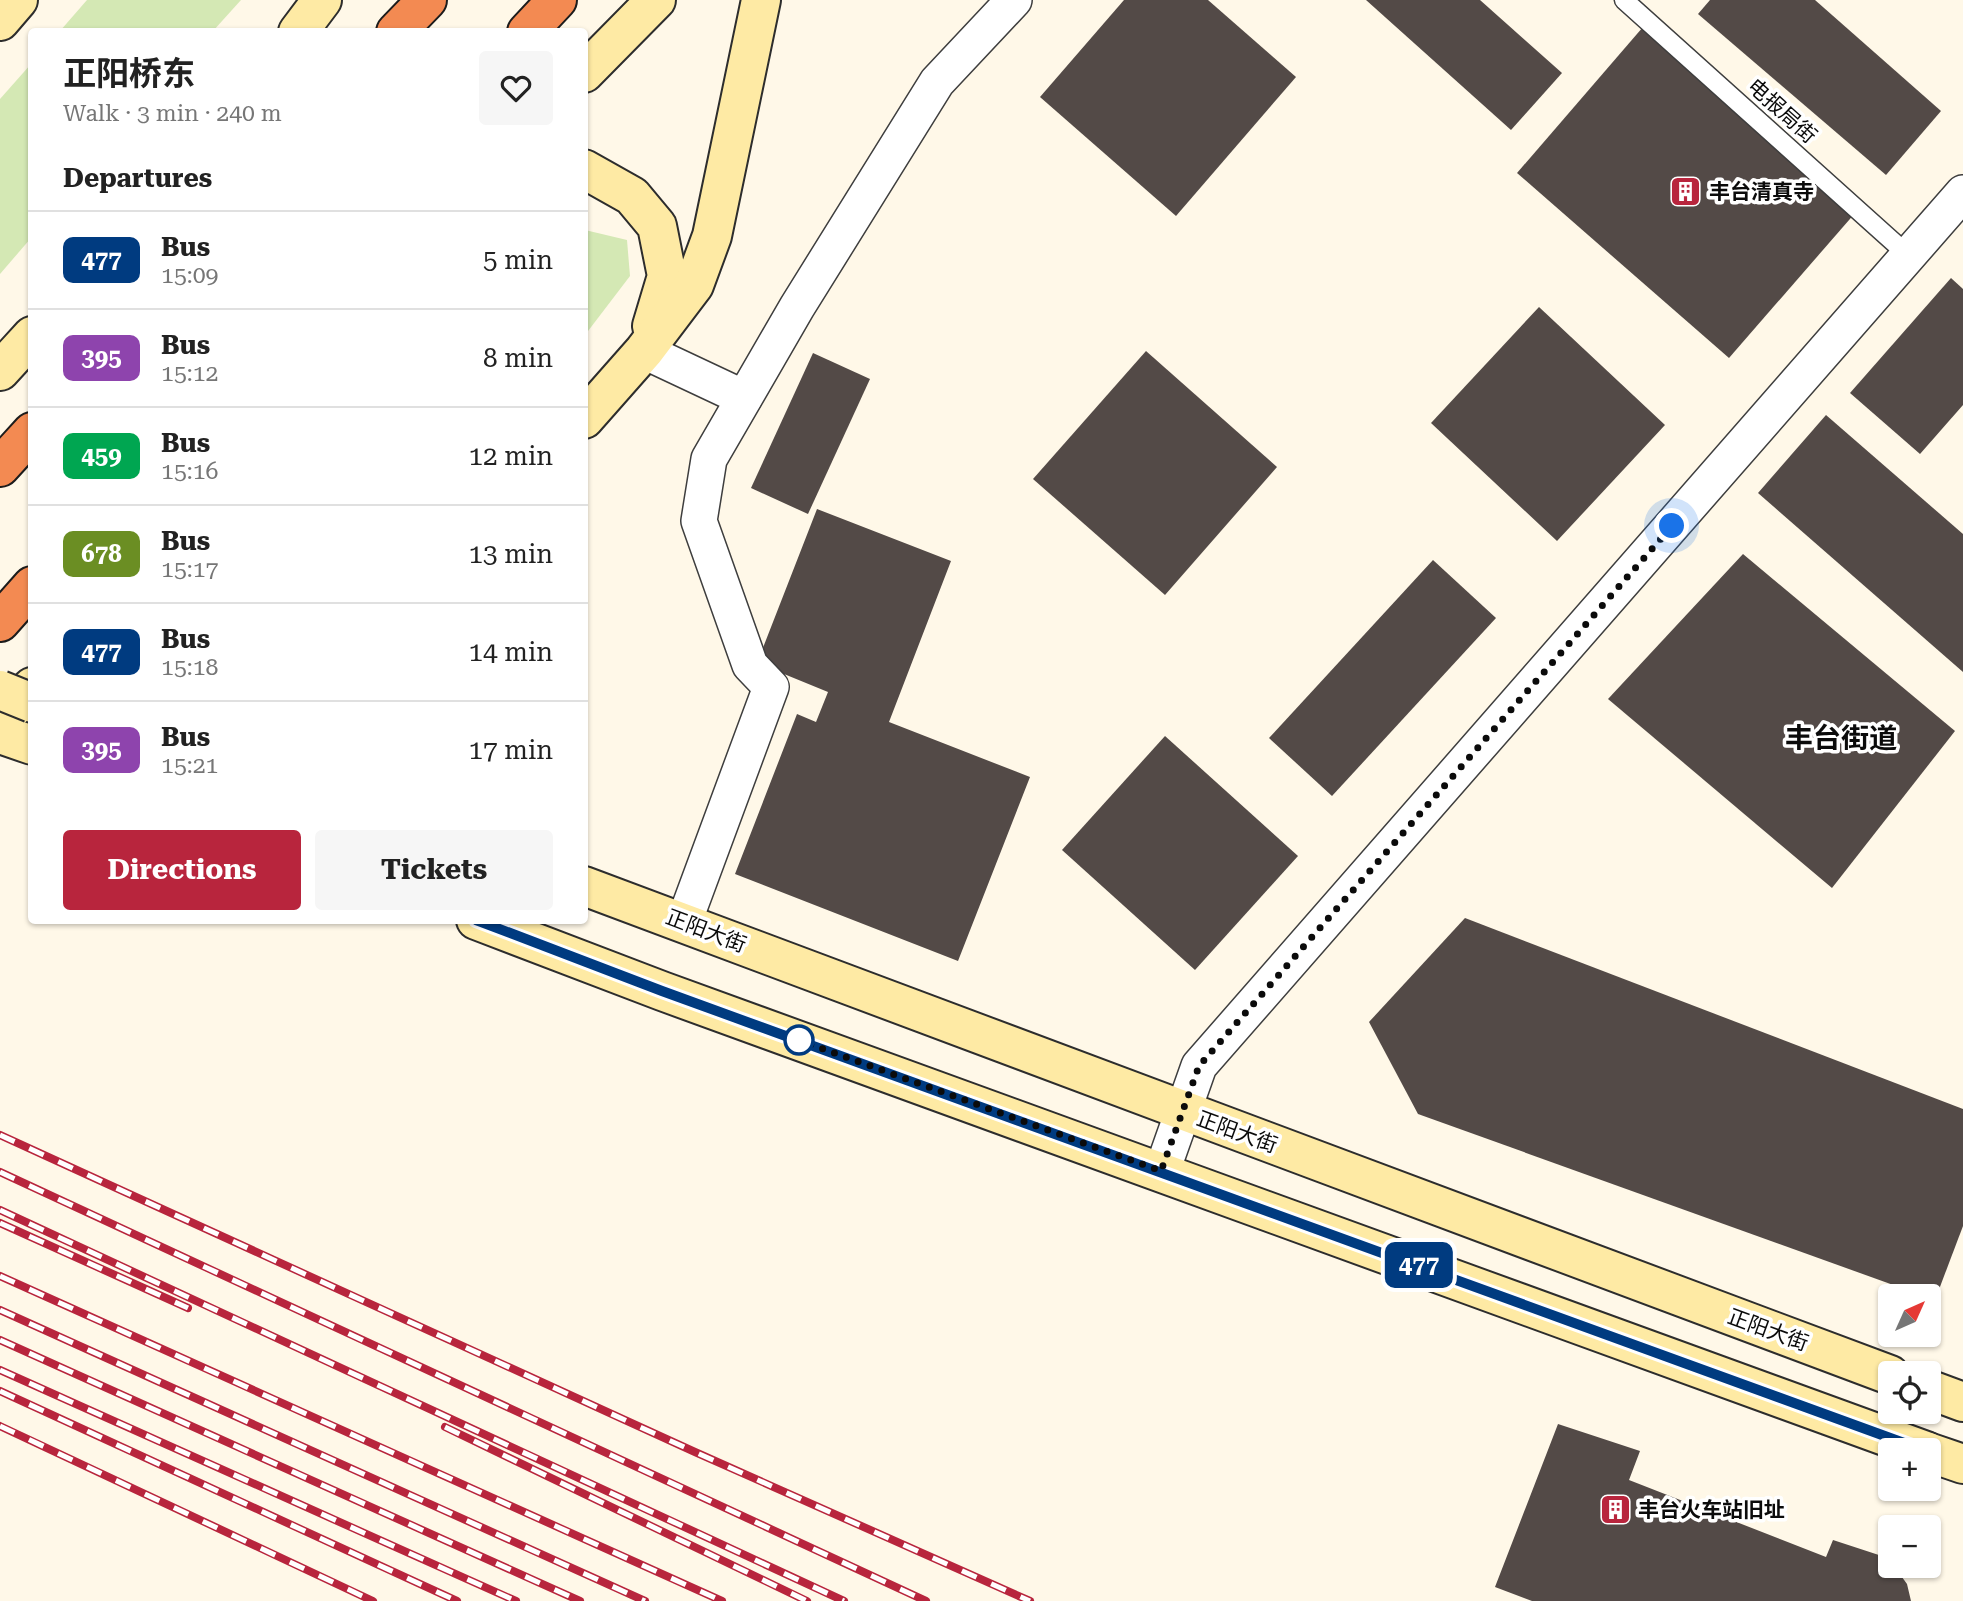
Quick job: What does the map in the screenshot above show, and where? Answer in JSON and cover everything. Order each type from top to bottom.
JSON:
[{"type":"highway","points":[[400,28],[427,0]]},
{"type":"highway","points":[[531,28],[557,0]]},
{"type":"highway","points":[[0,467],[28,436]]},
{"type":"highway","points":[[0,622],[28,590]]},
{"type":"main road","points":[[0,21],[18,0]]},
{"type":"main road","points":[[301,28],[322,0]]},
{"type":"main road","points":[[588,70],[656,0]]},
{"type":"main road","points":[[588,414],[644,351],[694,285],[712,236],[761,0]]},
{"type":"main road","points":[[588,171],[632,196],[657,226],[667,276],[644,351]]},
{"type":"main road","points":[[0,372],[28,340]]},
{"type":"main road","points":[[0,691],[28,702]]},
{"type":"main road","points":[[0,722],[28,691]]},
{"type":"main road","points":[[0,734],[28,744]]},
{"type":"main road","name":"正阳大街","points":[[588,887],[1878,1371]]},
{"type":"main road","points":[[486,924],[662,991],[1891,1438]]},
{"type":"main road","points":[[1941,1394],[1963,1402]]},
{"type":"main road","points":[[1941,1456],[1963,1464]]},
{"type":"street","points":[[684,922],[771,687],[750,664],[699,521],[709,458],[797,307],[937,82],[1014,0]]},
{"type":"street","points":[[1161,1171],[1199,1066],[1963,193]]},
{"type":"street","points":[[644,351],[744,398]]},
{"type":"lane","name":"电报局街","points":[[1624,0],[1909,256]]},
{"type":"green space","points":[[87,0],[241,0],[216,28],[63,28]]},
{"type":"green space","points":[[28,67],[28,241],[0,274],[0,99]]},
{"type":"green space","points":[[588,231],[627,240],[630,276],[588,331]]},
{"type":"building","points":[[1124,0],[1208,0],[1296,77],[1176,216],[1040,97]]},
{"type":"building","points":[[1366,0],[1480,0],[1562,73],[1511,130]]},
{"type":"building","points":[[1710,0],[1815,0],[1941,111],[1886,175],[1698,14]]},
{"type":"building","name":"丰台清真寺","points":[[1643,27],[1856,212],[1729,358],[1517,173]]},
{"type":"building","points":[[1951,278],[1963,289],[1963,405],[1920,454],[1850,393]]},
{"type":"building","points":[[1539,307],[1665,425],[1557,541],[1431,423]]},
{"type":"building","points":[[1146,351],[1277,467],[1165,595],[1033,479]]},
{"type":"building","points":[[813,353],[870,379],[808,514],[751,488]]},
{"type":"building","points":[[1826,415],[1963,534],[1963,672],[1758,493]]},
{"type":"building","points":[[817,509],[951,561],[889,722],[1030,777],[958,961],[735,874],[797,714],[816,722],[828,692],[757,663]]},
{"type":"building","points":[[1743,554],[1955,731],[1832,888],[1608,699]]},
{"type":"building","points":[[1433,560],[1496,618],[1332,796],[1269,738]]},
{"type":"building","points":[[1165,736],[1298,856],[1195,970],[1062,850]]},
{"type":"building","points":[[1465,918],[1963,1109],[1963,1226],[1941,1284],[1891,1284],[1418,1114],[1369,1022]]},
{"type":"building","name":"丰台火车站旧址","points":[[1558,1424],[1640,1451],[1629,1480],[1826,1557],[1833,1540],[1878,1555],[1878,1578],[1903,1578],[1911,1601],[1532,1601],[1495,1587]]},
{"type":"railway","points":[[0,1135],[695,1452],[1030,1601]]},
{"type":"railway","points":[[0,1172],[926,1601]]},
{"type":"railway","points":[[0,1210],[844,1601]]},
{"type":"railway","points":[[0,1223],[188,1308]]},
{"type":"railway","points":[[0,1276],[722,1601]]},
{"type":"railway","points":[[0,1310],[645,1601]]},
{"type":"railway","points":[[0,1340],[580,1601]]},
{"type":"railway","points":[[0,1370],[516,1601]]},
{"type":"railway","points":[[0,1391],[457,1601]]},
{"type":"railway","points":[[0,1426],[373,1601]]},
{"type":"railway","points":[[445,1427],[807,1601]]},
{"type":"bus line","name":"477","points":[[486,924],[662,991],[1890,1438]]},
{"type":"place","name":"丰台清真寺","points":[[1686,192]]},
{"type":"place","name":"丰台火车站旧址","points":[[1615,1510]]},
{"type":"district","name":"丰台街道","points":[[1841,738]]},
{"type":"route","points":[[799,1040],[793,1038],[1161,1171],[1199,1066],[1672,526]]}]
